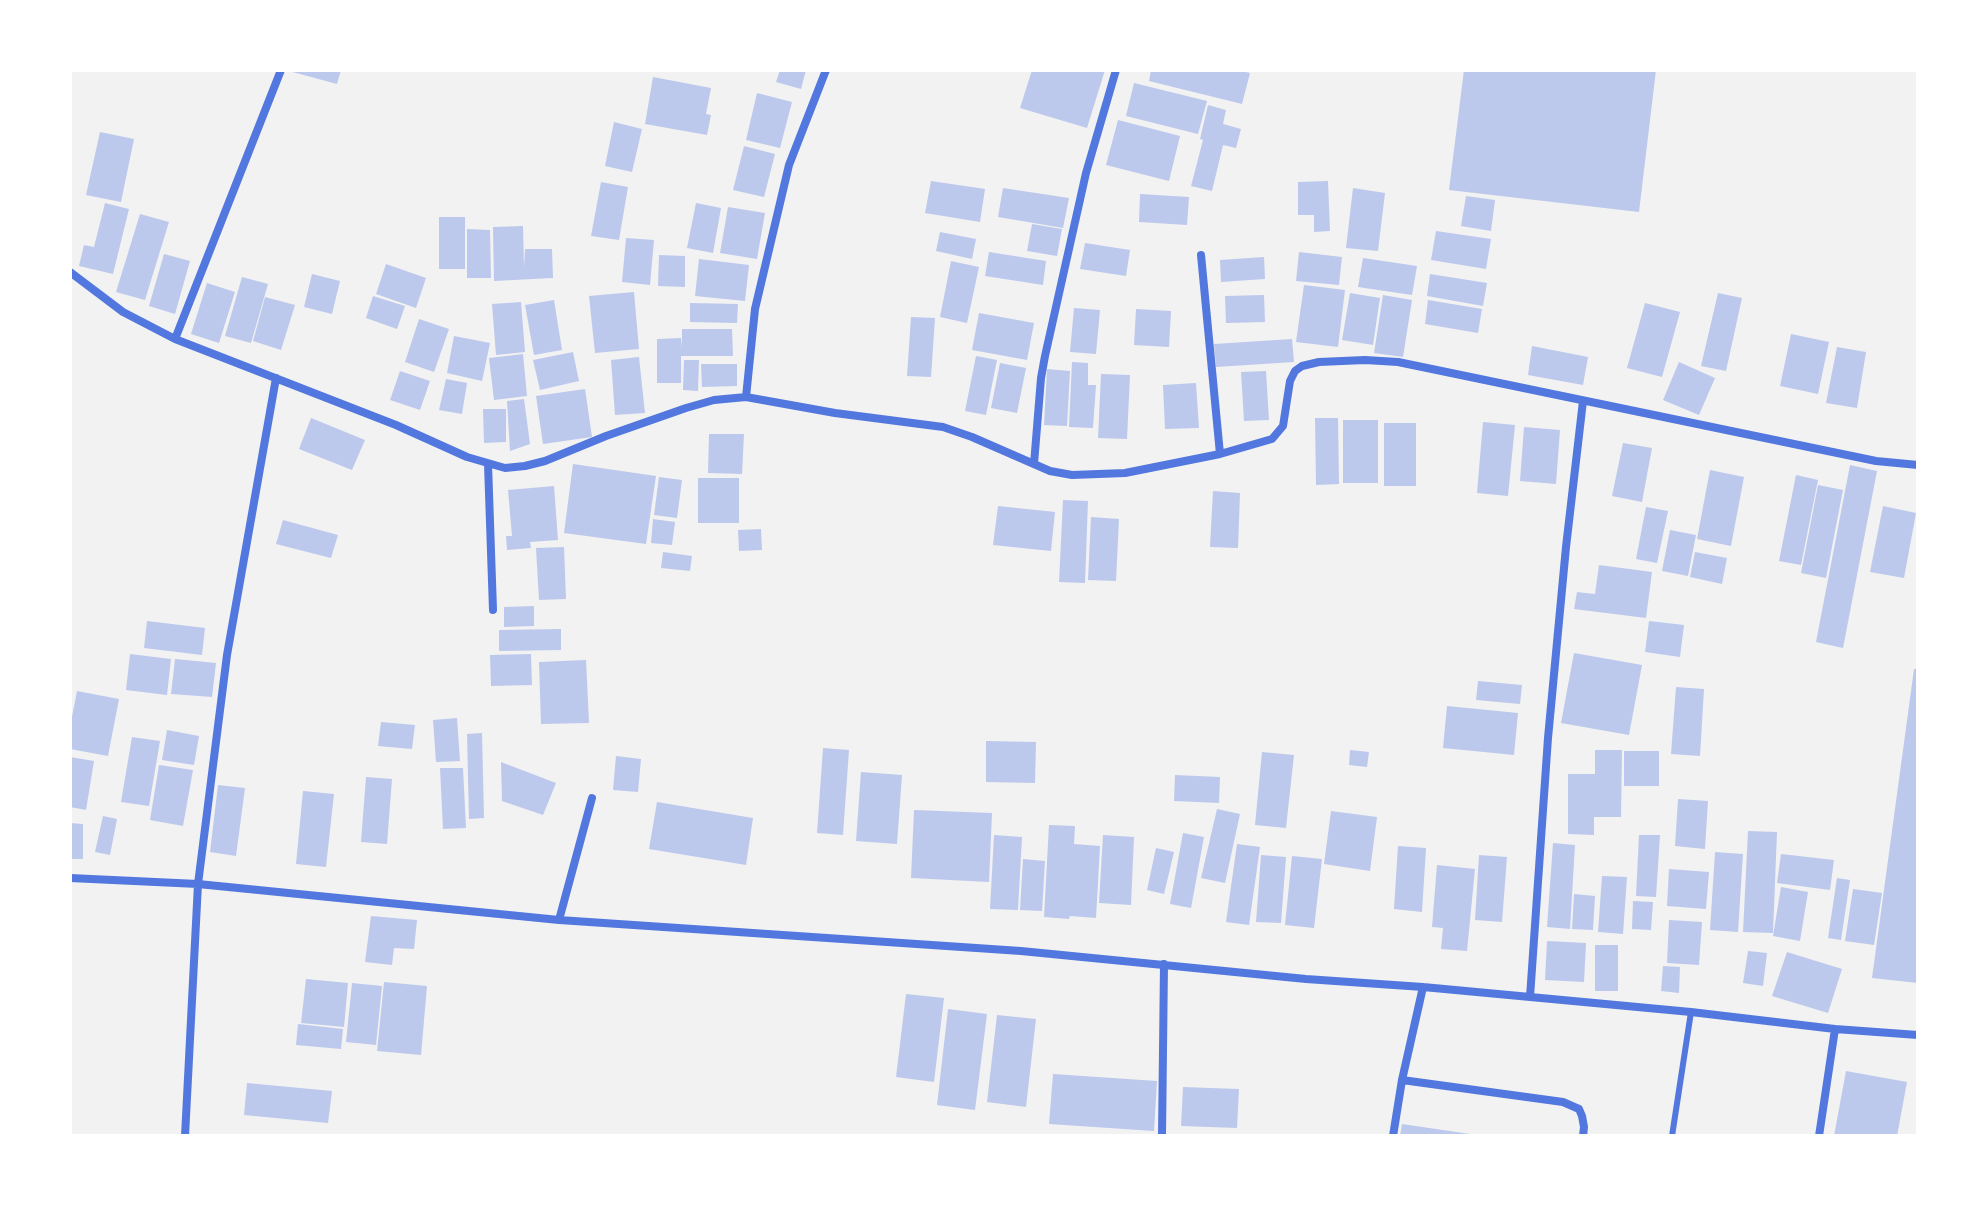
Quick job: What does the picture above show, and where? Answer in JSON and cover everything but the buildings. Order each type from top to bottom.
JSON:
[{"type":"street","points":[[175,339],[281,70]]},
{"type":"street","points":[[746,397],[755,309],[789,165],[826,70]]},
{"type":"street","points":[[1034,464],[1045,356],[1086,173],[1116,70]]},
{"type":"street","points":[[1201,255],[1220,454]]},
{"type":"street","points":[[70,272],[123,312],[175,339],[396,425],[467,457],[505,468],[545,461],[686,408],[714,400],[746,397],[835,413],[943,427],[1050,471],[1072,475],[1125,473],[1220,454],[1272,439],[1283,426],[1290,381],[1295,371],[1319,362],[1365,360],[1398,362],[1876,461],[1918,465]]},
{"type":"street","points":[[185,1136],[198,884],[227,655],[276,378]]},
{"type":"street","points":[[1530,997],[1548,738],[1583,401]]},
{"type":"street","points":[[488,464],[493,610]]},
{"type":"street","points":[[559,920],[592,798]]},
{"type":"street","points":[[70,878],[198,884],[559,920],[1021,951],[1918,1035]]},
{"type":"street","points":[[1162,1136],[1164,964]]},
{"type":"street","points":[[1393,1136],[1423,987]]},
{"type":"street","points":[[1819,1136],[1835,1029]]},
{"type":"street","points":[[1402,1080],[1563,1102],[1579,1109],[1583,1136]]},
{"type":"lane","points":[[1672,1136],[1691,1012]]}]
